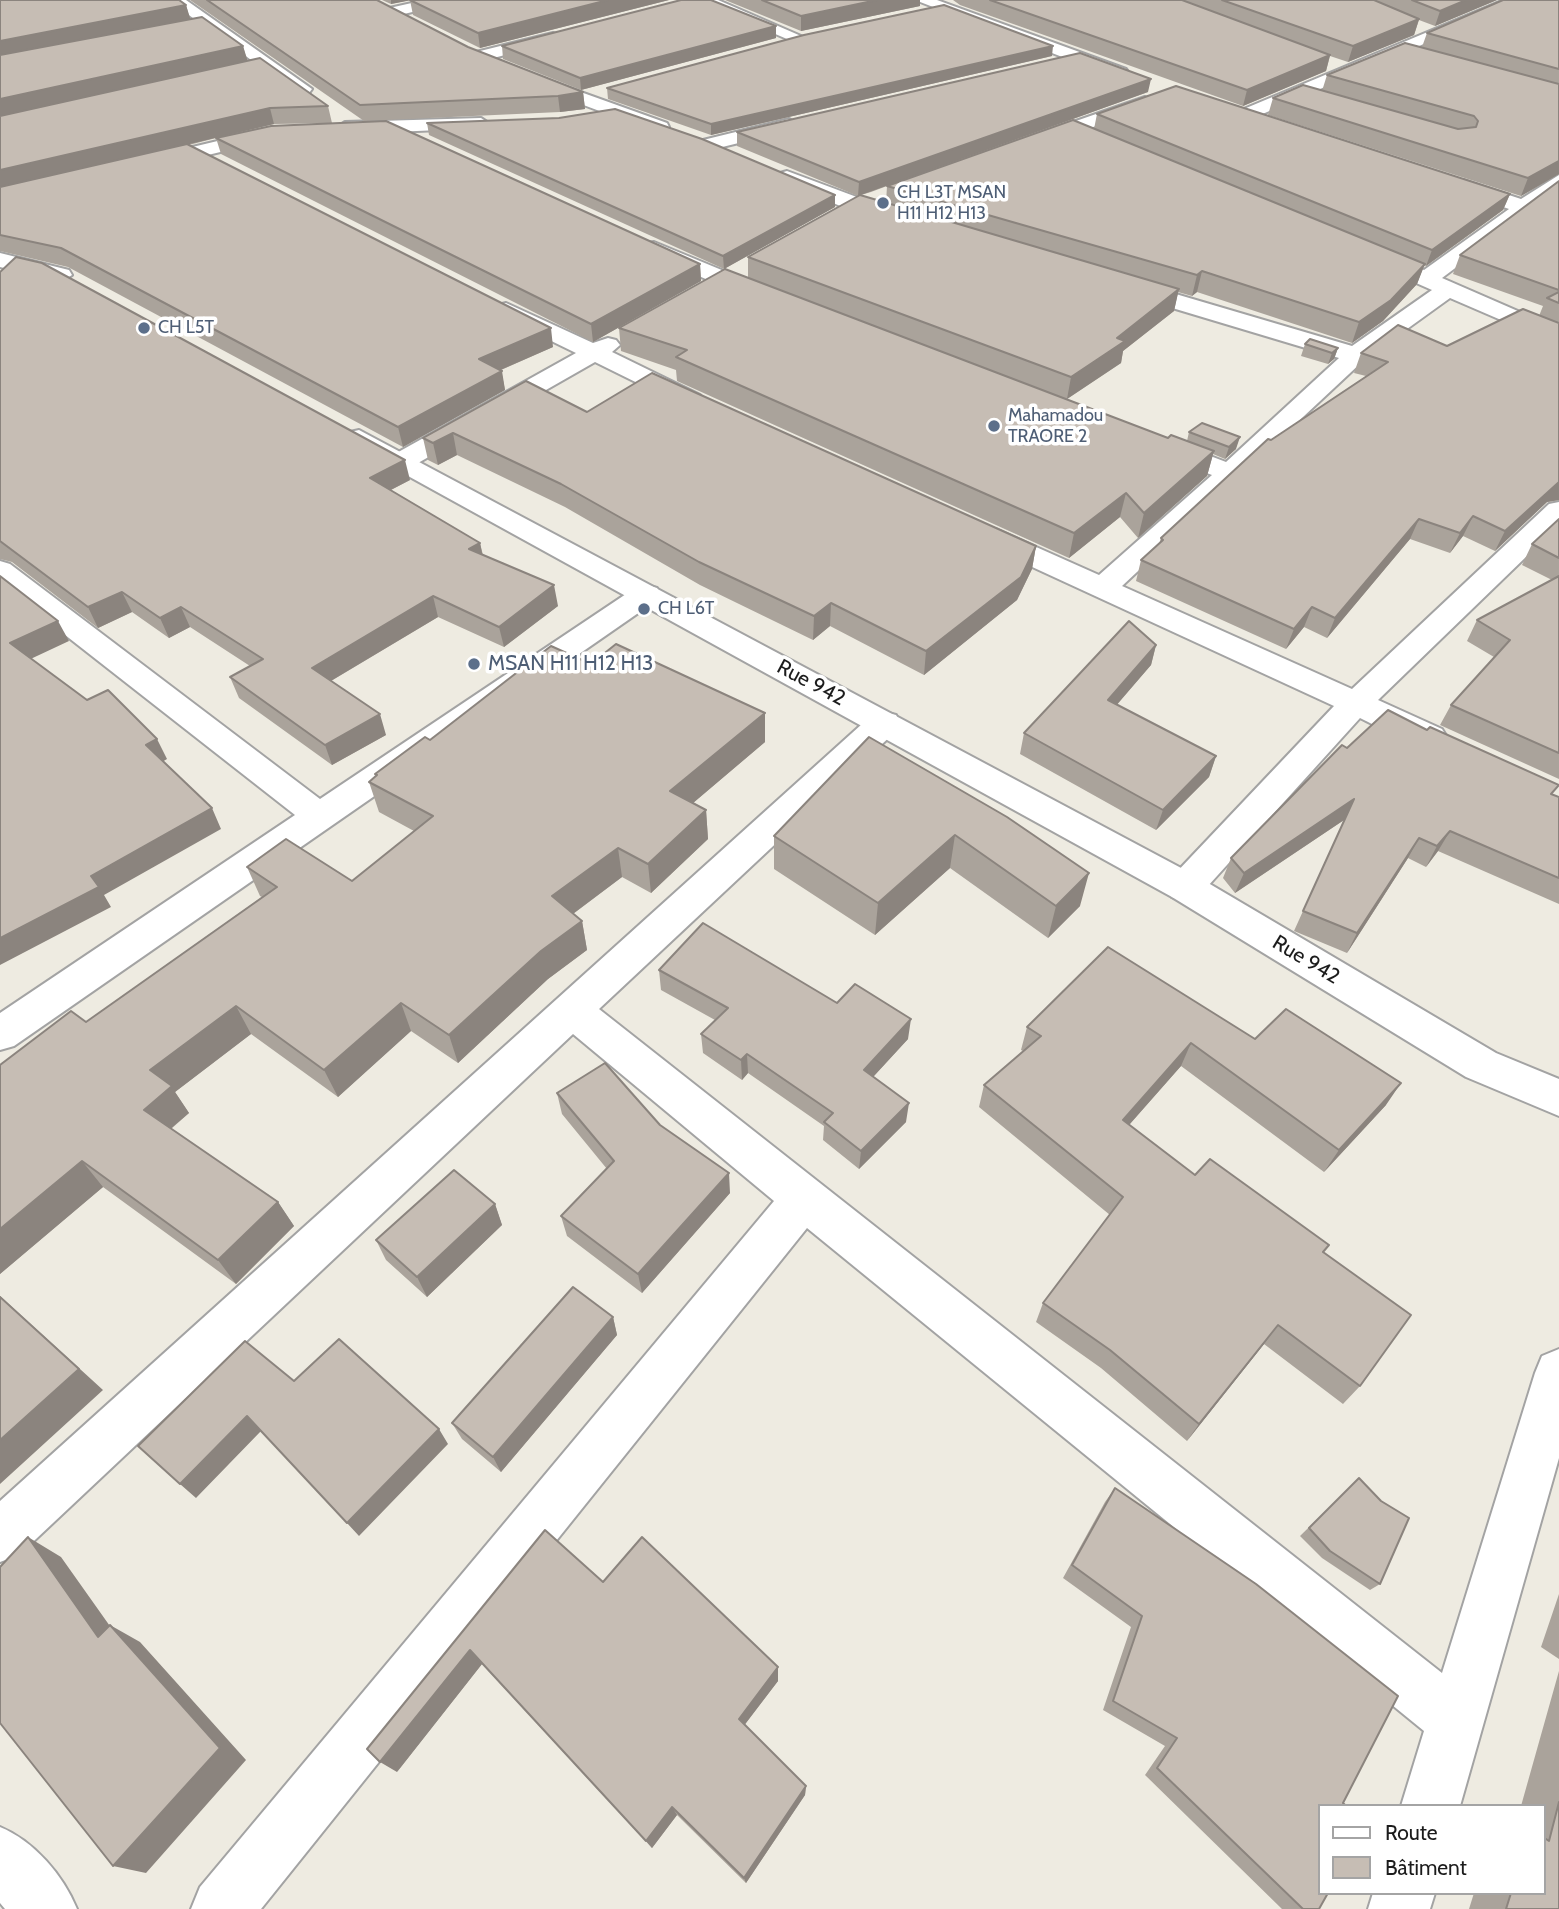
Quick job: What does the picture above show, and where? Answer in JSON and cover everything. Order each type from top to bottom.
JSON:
[{"type":"street","points":[[176,0],[313,96]]},
{"type":"street","points":[[424,29],[382,8],[446,0]]},
{"type":"street","points":[[704,0],[806,38],[774,46]]},
{"type":"street","points":[[923,0],[1137,79]]},
{"type":"street","points":[[910,14],[975,0]]},
{"type":"street","points":[[1270,123],[1239,113],[1297,93],[1435,35],[1507,1]]},
{"type":"street","points":[[184,29],[211,24]]},
{"type":"street","points":[[1410,25],[1435,35]]},
{"type":"street","points":[[478,57],[569,34]]},
{"type":"street","points":[[457,46],[582,108],[619,113],[747,160]]},
{"type":"street","points":[[1398,50],[1425,58]]},
{"type":"street","points":[[1051,64],[1077,58]]},
{"type":"street","points":[[1323,62],[1348,71]]},
{"type":"street","points":[[242,71],[269,65]]},
{"type":"street","points":[[582,108],[606,92]]},
{"type":"street","points":[[1297,93],[1322,100]]},
{"type":"street","points":[[1020,147],[1160,96]]},
{"type":"street","points":[[697,140],[813,120]]},
{"type":"street","points":[[332,121],[357,128],[495,123]]},
{"type":"street","points":[[391,127],[441,150]]},
{"type":"street","points":[[1070,129],[1096,140]]},
{"type":"street","points":[[131,167],[289,132]]},
{"type":"street","points":[[196,152],[221,165]]},
{"type":"street","points":[[771,170],[857,206],[923,226]]},
{"type":"street","points":[[1435,177],[1524,207]]},
{"type":"street","points":[[1101,587],[1230,473],[1356,355],[1524,207],[1555,189]]},
{"type":"street","points":[[833,220],[857,206],[895,193]]},
{"type":"street","points":[[639,241],[777,301]]},
{"type":"street","points":[[1351,246],[1439,282],[1559,338]]},
{"type":"street","points":[[0,283],[10,262],[71,281]]},
{"type":"street","points":[[701,294],[749,267]]},
{"type":"street","points":[[1107,281],[1356,355]]},
{"type":"street","points":[[492,303],[591,354],[716,411]]},
{"type":"street","points":[[402,461],[628,334]]},
{"type":"street","name":"Rue 942","points":[[328,421],[1185,887],[1480,1065],[1559,1098]]},
{"type":"street","points":[[1140,439],[1230,473]]},
{"type":"street","points":[[1185,887],[1355,704],[1559,510]]},
{"type":"street","points":[[965,525],[1457,750]]},
{"type":"street","points":[[0,570],[318,815]]},
{"type":"street","points":[[0,1034],[646,594]]},
{"type":"street","points":[[0,1536],[884,723]]},
{"type":"street","points":[[572,1010],[1455,1720]]},
{"type":"street","points":[[222,1909],[804,1198]]},
{"type":"street","points":[[1431,1804],[1559,1373]]},
{"type":"street","points":[[0,1857],[46,1909]]},
{"type":"building","points":[[0,0],[179,0],[186,5],[0,41]]},
{"type":"building","points":[[207,0],[377,0],[468,47],[583,92],[558,96],[360,105]]},
{"type":"building","points":[[410,0],[608,0],[478,33]]},
{"type":"building","points":[[681,0],[711,0],[776,26],[580,78],[502,46]]},
{"type":"building","points":[[762,0],[877,0],[801,16]]},
{"type":"building","points":[[990,0],[1182,0],[1330,55],[1247,90]]},
{"type":"building","points":[[1222,0],[1374,0],[1419,19],[1353,46]]},
{"type":"building","points":[[1412,0],[1466,0],[1440,11]]},
{"type":"building","points":[[1503,0],[1559,0],[1559,69],[1427,33]]},
{"type":"building","points":[[944,5],[1053,46],[711,124],[607,88],[804,35]]},
{"type":"building","points":[[202,17],[243,46],[0,99],[0,55]]},
{"type":"building","points":[[1405,43],[1559,84],[1559,161],[1528,178],[1273,98],[1303,85],[1458,129],[1476,127],[1478,121],[1474,116],[1327,75]]},
{"type":"building","points":[[1080,53],[1151,79],[859,182],[737,132]]},
{"type":"building","points":[[260,58],[328,106],[270,108],[0,170],[0,116]]},
{"type":"building","points":[[1176,86],[1510,194],[1432,250],[1097,114]]},
{"type":"building","points":[[615,109],[702,139],[835,195],[723,256],[427,123],[559,118]]},
{"type":"building","points":[[1073,120],[1425,264],[1391,300],[1359,322],[1202,271],[1197,275],[887,186]]},
{"type":"building","points":[[386,121],[700,264],[591,324],[216,138],[271,126]]},
{"type":"building","points":[[187,144],[551,328],[479,359],[502,371],[398,427],[61,248],[0,235],[0,187]]},
{"type":"building","points":[[1559,181],[1559,290],[1460,255]]},
{"type":"building","points":[[860,195],[1179,289],[1117,338],[1125,341],[1071,377],[748,257]]},
{"type":"building","points":[[16,257],[42,263],[405,460],[370,478],[480,543],[469,549],[554,585],[499,627],[433,596],[312,668],[380,714],[325,745],[230,677],[263,659],[181,607],[160,618],[122,592],[88,607],[0,541],[0,272]]},
{"type":"building","points":[[725,269],[1168,438],[1171,435],[1214,451],[1144,513],[1126,493],[1074,533],[676,357],[687,350],[619,328]]},
{"type":"building","points":[[1559,292],[1559,303],[1547,298]]},
{"type":"building","points":[[1523,309],[1559,323],[1559,482],[1505,531],[1473,516],[1460,533],[1419,519],[1335,618],[1312,607],[1294,629],[1141,560],[1163,540],[1161,538],[1268,439],[1271,440],[1388,362],[1361,353],[1398,325],[1447,346]]},
{"type":"building","points":[[1310,339],[1338,348],[1332,353],[1305,344]]},
{"type":"building","points":[[652,373],[1036,546],[1021,577],[926,651],[831,603],[814,616],[699,562],[561,484],[453,433],[433,443],[423,438],[526,381],[587,412]]},
{"type":"building","points":[[1202,423],[1240,437],[1229,447],[1189,432]]},
{"type":"building","points":[[1559,519],[1559,558],[1532,544]]},
{"type":"building","points":[[0,576],[58,621],[10,643],[87,700],[108,690],[157,739],[146,745],[212,808],[91,876],[99,887],[0,938]]},
{"type":"building","points":[[1559,576],[1559,753],[1451,705],[1510,640],[1477,620]]},
{"type":"building","points":[[1129,621],[1156,645],[1108,700],[1216,756],[1163,810],[1024,733]]},
{"type":"building","points":[[616,644],[765,713],[670,791],[706,810],[648,864],[618,848],[552,896],[582,921],[541,951],[449,1035],[401,1003],[324,1070],[236,1006],[150,1070],[172,1086],[144,1110],[278,1202],[218,1260],[82,1161],[0,1229],[0,1065],[71,1011],[86,1022],[277,887],[247,867],[286,839],[352,881],[433,816],[369,782],[377,775],[375,774],[425,737],[430,740],[551,646],[591,664]]},
{"type":"building","points":[[1388,710],[1427,730],[1430,727],[1559,785],[1551,794],[1559,797],[1559,878],[1450,831],[1437,846],[1419,838],[1357,933],[1303,911],[1354,799],[1244,873],[1231,858],[1342,745],[1347,748]]},
{"type":"building","points":[[869,737],[1007,817],[1089,873],[1056,906],[955,835],[878,903],[774,836]]},
{"type":"building","points":[[703,923],[837,1003],[855,984],[911,1019],[864,1070],[909,1103],[861,1151],[824,1122],[833,1113],[747,1054],[741,1060],[701,1034],[728,1008],[659,970]]},
{"type":"building","points":[[1108,947],[1255,1039],[1286,1009],[1401,1083],[1339,1150],[1191,1043],[1123,1120],[1195,1175],[1210,1159],[1329,1245],[1323,1252],[1411,1315],[1360,1386],[1278,1325],[1199,1424],[1110,1350],[1043,1303],[1123,1197],[984,1085],[1041,1036],[1027,1027]]},
{"type":"building","points":[[605,1063],[660,1125],[729,1173],[638,1274],[561,1216],[614,1161],[557,1093]]},
{"type":"building","points":[[454,1170],[495,1204],[417,1277],[376,1240]]},
{"type":"building","points":[[573,1287],[613,1317],[493,1457],[452,1423]]},
{"type":"building","points":[[0,1297],[79,1369],[0,1440]]},
{"type":"building","points":[[339,1339],[439,1429],[347,1523],[247,1416],[180,1484],[138,1446],[245,1341],[294,1381]]},
{"type":"building","points":[[1359,1478],[1381,1501],[1409,1518],[1380,1584],[1330,1551],[1309,1528]]},
{"type":"building","points":[[1115,1488],[1256,1584],[1398,1696],[1344,1804],[1318,1804],[1318,1895],[1327,1895],[1319,1909],[1303,1909],[1157,1768],[1177,1738],[1113,1701],[1142,1616],[1072,1565]]},
{"type":"building","points":[[545,1530],[603,1582],[642,1537],[778,1667],[739,1719],[806,1786],[744,1878],[672,1807],[646,1841],[470,1650],[380,1762],[367,1749]]},
{"type":"building","points":[[28,1537],[98,1637],[110,1625],[220,1748],[113,1866],[0,1723],[0,1567]]},
{"type":"building","points":[[1559,1802],[1559,1909],[1506,1909],[1510,1895],[1545,1895],[1545,1838],[1549,1841]]},
{"type":"place","name":"CH L3T MSAN H11 H12 H13","points":[[883,203]]},
{"type":"place","name":"CH L5T","points":[[144,328]]},
{"type":"place","name":"Mahamadou TRAORE 2","points":[[994,426]]},
{"type":"place","name":"CH L6T","points":[[644,609]]},
{"type":"place","name":"MSAN H11 H12 H13","points":[[474,664]]}]
